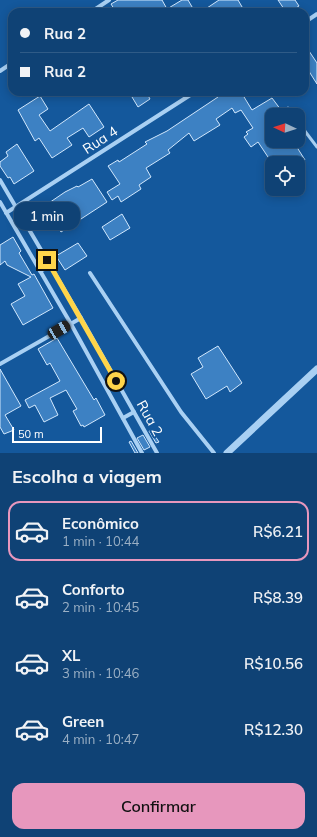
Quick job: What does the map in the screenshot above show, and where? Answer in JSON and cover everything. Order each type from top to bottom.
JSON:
[{"type":"street","points":[[97,8],[109,0]]},
{"type":"street","name":"Rua 4","points":[[6,213],[189,96]]},
{"type":"street","points":[[0,180],[16,206]]},
{"type":"street","points":[[0,202],[6,213]]},
{"type":"street","name":"Rua 2","points":[[16,206],[157,453]]},
{"type":"street","name":"Rua 2","points":[[6,213],[71,324],[142,453]]},
{"type":"street","points":[[40,271],[51,266]]},
{"type":"street","points":[[90,273],[181,412],[214,453]]},
{"type":"street","points":[[0,364],[81,318]]},
{"type":"street","points":[[227,453],[317,369]]},
{"type":"street","points":[[123,418],[134,412]]},
{"type":"lane","points":[[305,131],[317,147]]},
{"type":"building","points":[[118,0],[162,0],[166,8],[114,8],[111,4]]},
{"type":"building","points":[[182,0],[188,0],[193,8],[169,8]]},
{"type":"building","points":[[219,0],[238,0],[243,8],[207,8]]},
{"type":"building","points":[[278,0],[295,0],[299,6],[296,8],[283,8]]},
{"type":"building","points":[[309,51],[317,63],[317,84],[309,71]]},
{"type":"building","points":[[40,96],[48,109],[39,115],[50,131],[89,104],[104,127],[89,137],[83,128],[67,138],[72,145],[52,158],[39,138],[35,141],[18,110]]},
{"type":"building","points":[[131,96],[148,96],[150,99],[138,107]]},
{"type":"building","points":[[218,96],[243,96],[252,110],[272,98],[280,108],[265,108],[265,148],[297,148],[302,156],[267,156],[258,142],[251,147],[244,137],[248,134],[246,132],[253,128],[241,110],[235,113],[232,108],[216,119],[220,125],[194,141],[189,133],[168,150],[170,153],[146,168],[151,177],[139,185],[141,189],[121,202],[118,196],[112,200],[107,192],[120,184],[108,166],[118,160],[119,162],[147,144],[145,142],[167,131]]},
{"type":"building","points":[[17,144],[34,171],[14,184],[0,166],[0,162],[8,156],[6,152]]},
{"type":"building","points":[[92,179],[107,202],[61,232],[49,214],[47,215],[43,207],[65,192]]},
{"type":"building","points":[[122,214],[130,228],[110,240],[102,227]]},
{"type":"building","points":[[13,237],[21,251],[19,253],[32,275],[34,274],[53,308],[23,325],[11,304],[25,296],[18,284],[31,277],[7,265],[5,261],[0,265],[0,245]]},
{"type":"building","points":[[78,243],[87,256],[65,270],[56,256]]},
{"type":"building","points":[[57,338],[94,400],[96,398],[105,415],[84,427],[83,425],[81,426],[73,411],[77,409],[66,390],[50,398],[58,415],[44,422],[35,405],[29,408],[25,400],[60,381],[50,363],[47,365],[38,349]]},
{"type":"building","points":[[218,346],[242,383],[230,392],[227,386],[206,399],[191,374],[203,367],[198,358]]},
{"type":"building","points":[[0,369],[21,406],[5,415],[14,430],[4,434],[0,427]]},
{"type":"building","points":[[151,430],[159,442],[156,443],[149,431]]},
{"type":"building","points":[[143,435],[150,447],[144,450],[137,438]]},
{"type":"building","points":[[131,441],[138,453],[135,453],[129,442]]},
{"type":"route","points":[[47,260],[116,381]]}]
